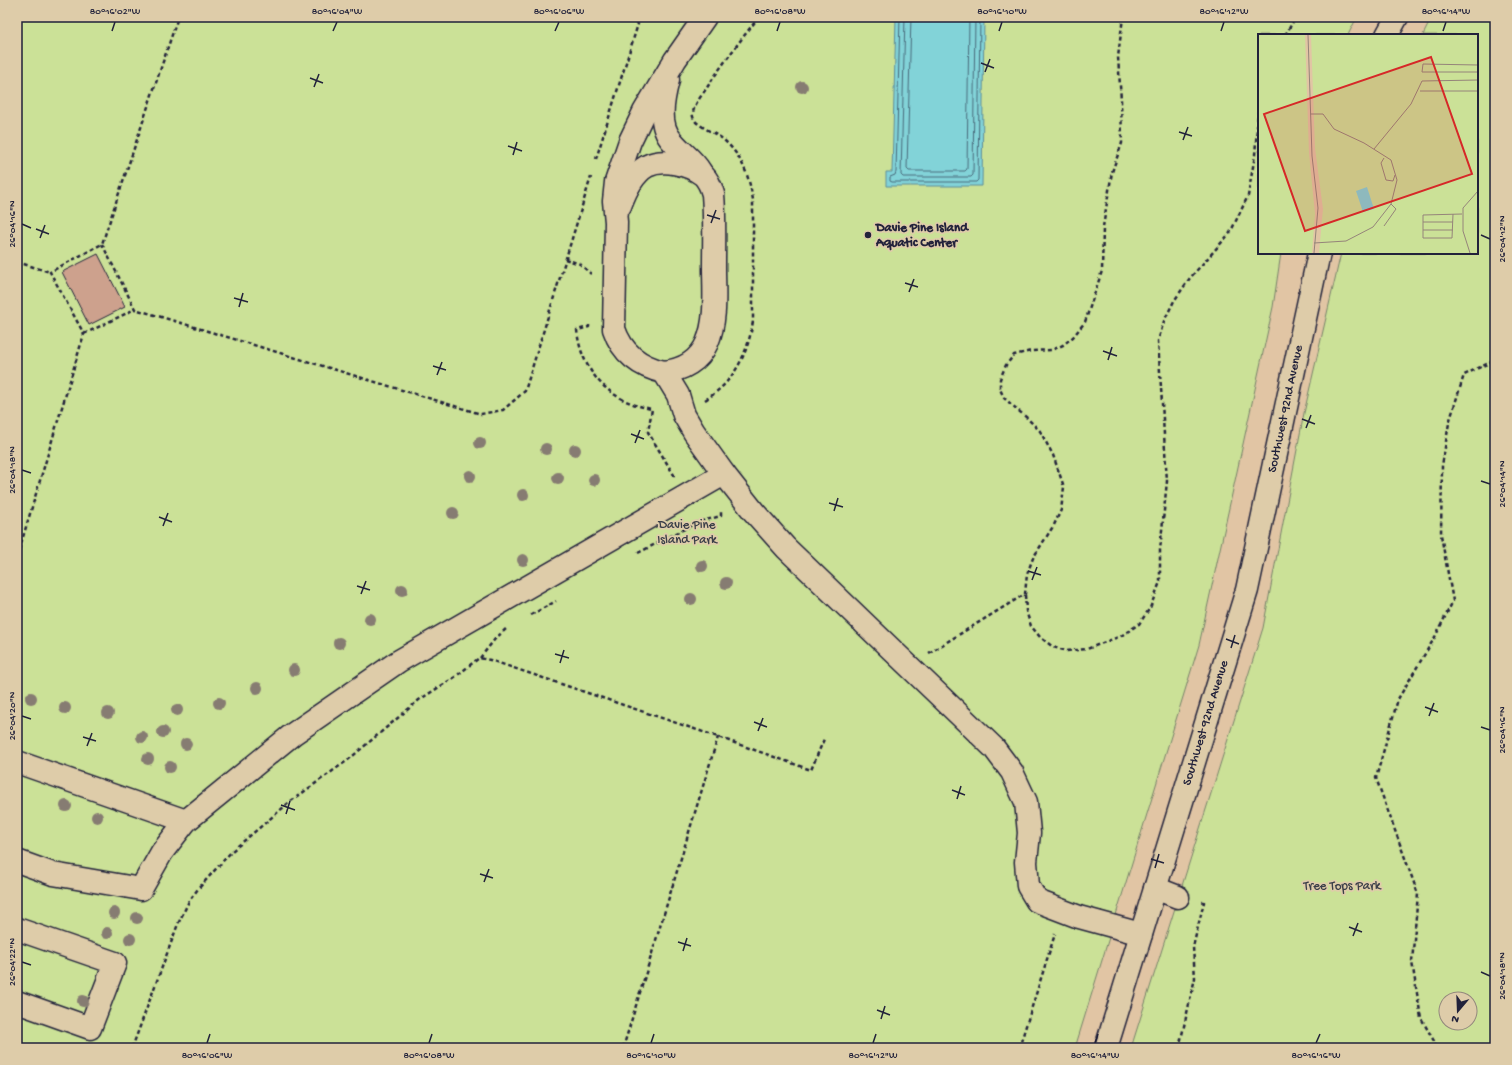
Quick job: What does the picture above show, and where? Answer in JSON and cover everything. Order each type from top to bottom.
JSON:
[{"type":"street","points":[[674,60],[663,102],[662,114],[664,126],[671,141],[695,163],[710,184],[713,194],[714,307],[707,343],[700,354],[691,363],[681,369],[664,372],[655,370],[634,359],[618,340],[614,329],[616,222],[614,201],[616,182],[623,159],[644,112],[674,60],[705,17]]},
{"type":"street","points":[[1388,34],[1397,17]]},
{"type":"street","points":[[616,222],[620,206],[631,183],[639,172],[647,166],[658,163],[670,163],[683,166],[703,176]]},
{"type":"street","name":"Southwest 92nd Avenue","points":[[1106,1048],[1247,590],[1319,254]]},
{"type":"street","points":[[664,372],[678,395],[684,414],[694,432],[754,512],[786,548],[994,748],[1012,772],[1026,802],[1029,833],[1026,862],[1028,886],[1037,901],[1079,917],[1141,934]]},
{"type":"street","points":[[17,861],[53,874],[141,889],[162,852],[186,821],[293,734],[399,661],[724,474]]},
{"type":"street","points":[[17,762],[186,821]]},
{"type":"street","points":[[1155,888],[1178,896]]},
{"type":"street","points":[[17,929],[115,963],[90,1028],[17,1002]]},
{"type":"path","points":[[50,272],[102,244],[178,17]]},
{"type":"path","points":[[596,160],[638,24],[634,17]]},
{"type":"path","points":[[1123,17],[1118,57],[1122,143],[1112,172],[1103,227],[1102,271],[1085,322],[1073,337],[1063,345],[1052,350],[1031,351],[1014,356],[1006,365],[1000,379],[1000,389],[1004,398],[1040,431],[1053,455],[1064,487],[1061,510],[1054,525],[1033,558],[1027,574],[1025,594],[1026,611],[1031,626],[1040,637],[1053,647],[1068,651],[1087,649],[1121,636],[1139,624],[1150,608],[1160,582],[1160,550],[1167,481],[1158,341],[1164,321],[1174,301],[1190,278],[1230,233],[1248,196],[1255,155],[1258,114]]},
{"type":"path","points":[[1286,34],[1296,17]]},
{"type":"path","points":[[84,334],[135,309],[481,414],[503,410],[525,391],[591,176]]},
{"type":"path","points":[[102,244],[135,309]]},
{"type":"path","points":[[17,262],[50,272],[84,334],[17,557]]},
{"type":"path","points":[[1436,1048],[1434,1041],[1421,1018],[1412,962],[1418,894],[1376,778],[1398,699],[1435,637],[1453,601],[1441,535],[1442,466],[1449,423],[1464,375],[1495,360]]},
{"type":"path","points":[[634,556],[698,522],[721,516],[721,506]]},
{"type":"path","points":[[908,666],[1025,594]]},
{"type":"path","points":[[529,616],[557,600]]},
{"type":"path","points":[[132,1048],[178,924],[189,901],[232,851],[291,801],[348,760],[419,700],[467,669],[480,658],[495,639],[511,626]]},
{"type":"path","points":[[480,658],[490,660],[718,737],[811,770],[824,739]]},
{"type":"path","points":[[623,1048],[718,737]]},
{"type":"path","points":[[1178,896],[1204,902],[1193,947],[1195,978],[1179,1048]]},
{"type":"path","points":[[1019,1048],[1062,910]]},
{"type":"green space","name":"Davie Pine Island Park","points":[[17,17],[1357,17],[1348,34],[1258,34],[1258,254],[1281,254],[1273,307],[1199,645],[1075,1048],[17,1048]]},
{"type":"green space","name":"Tree Tops Park","points":[[1432,17],[1495,17],[1495,1048],[1131,1048],[1263,628],[1304,413],[1341,254],[1478,254],[1478,34],[1424,34]]},
{"type":"water","points":[[896,17],[984,17],[982,186],[886,186],[886,172],[892,172]]},
{"type":"building","points":[[98,254],[125,307],[89,325],[62,272]]},
{"type":"place","name":"Davie Pine Island Aquatic Center","points":[[868,235]]}]
